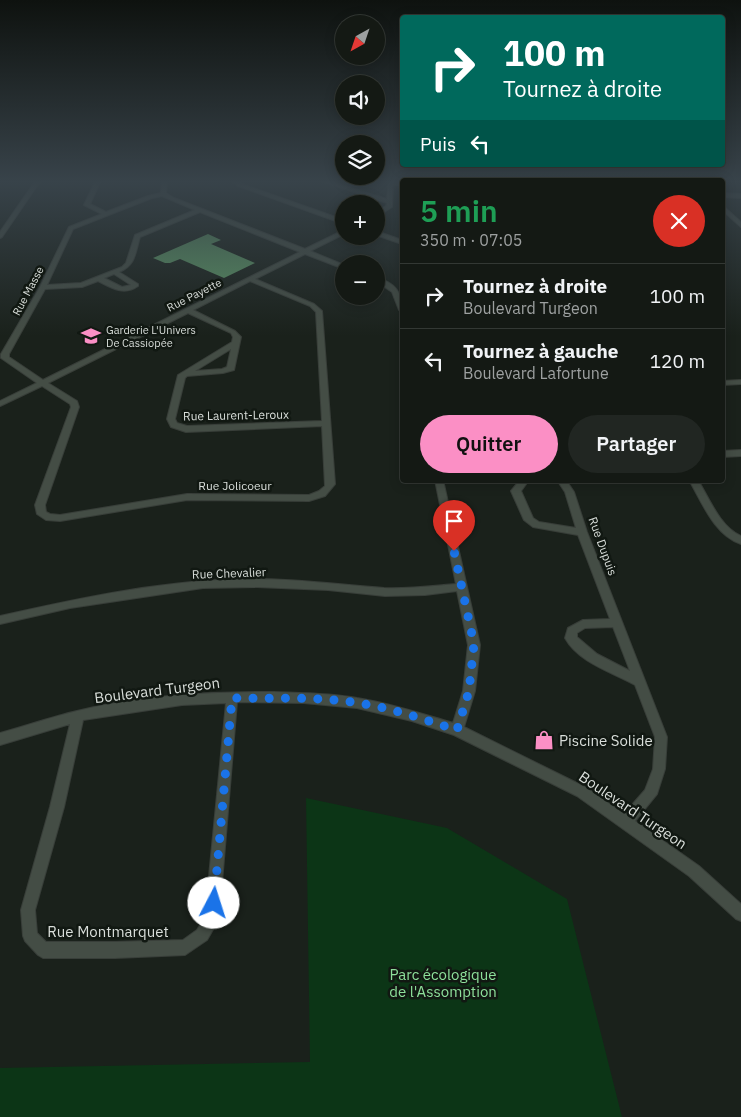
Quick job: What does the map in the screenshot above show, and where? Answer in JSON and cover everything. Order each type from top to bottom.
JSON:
[{"type":"street","name":"Rue Masse","points":[[42,382],[10,362],[5,358],[5,354],[43,287],[69,232]]},
{"type":"street","points":[[43,287],[82,285],[114,272],[129,264],[137,236],[146,232]]},
{"type":"street","points":[[257,232],[335,263]]},
{"type":"street","name":"Rue Payette","points":[[0,404],[335,236]]},
{"type":"street","points":[[385,236],[400,241]]},
{"type":"street","points":[[100,279],[122,290],[130,290],[136,286],[114,272]]},
{"type":"street","name":"Rue Jolicoeur","points":[[42,382],[74,403],[75,407],[40,505],[40,512],[50,518],[187,497],[309,498],[321,495],[330,484],[319,310],[312,305],[250,279]]},
{"type":"street","points":[[385,283],[397,292],[400,303]]},
{"type":"street","points":[[185,374],[229,369],[232,366],[238,337],[233,332],[188,310]]},
{"type":"street","points":[[185,374],[195,366],[236,343]]},
{"type":"street","name":"Rue Laurent-Leroux","points":[[185,374],[179,379],[171,419],[178,428],[326,423]]},
{"type":"street","points":[[725,383],[741,382]]},
{"type":"street","points":[[725,454],[741,453]]},
{"type":"street","points":[[439,483],[474,644],[469,691],[457,730]]},
{"type":"street","points":[[523,483],[516,491],[529,520],[543,528],[582,532]]},
{"type":"street","name":"Rue Dupuis","points":[[564,483],[569,492],[582,532],[661,737],[659,769],[650,794],[626,822]]},
{"type":"street","points":[[695,483],[725,530],[741,540]]},
{"type":"street","name":"Rue Chevalier","points":[[0,620],[70,604],[203,584],[257,583],[328,586],[385,592],[425,591],[461,587]]},
{"type":"street","points":[[617,623],[584,624],[572,631],[571,638],[577,647],[589,655],[639,681]]},
{"type":"street","name":"Rue Montmarquet","points":[[78,716],[57,807],[28,910],[30,936],[44,950],[115,950],[185,947],[202,935],[212,919],[232,698]]},
{"type":"street","name":"Boulevard Turgeon","points":[[0,739],[78,716],[182,700],[304,698],[358,703],[412,716],[457,730],[582,792],[694,871],[741,914]]},
{"type":"green space","name":"Parc écologique de l'Assomption","points":[[306,798],[447,828],[567,899],[622,1117],[0,1117],[0,1068],[310,1062]]},
{"type":"building","points":[[208,234],[221,240],[211,244],[255,263],[224,278],[180,259],[165,263],[153,258]]},
{"type":"place","name":"Garderie L'Univers De Cassiopée","points":[[91,336]]},
{"type":"place","name":"Piscine Solide","points":[[544,740]]},
{"type":"route","points":[[214,903],[232,698],[304,698],[358,703],[412,716],[457,730],[469,691],[474,663],[474,644],[454,551]]}]
